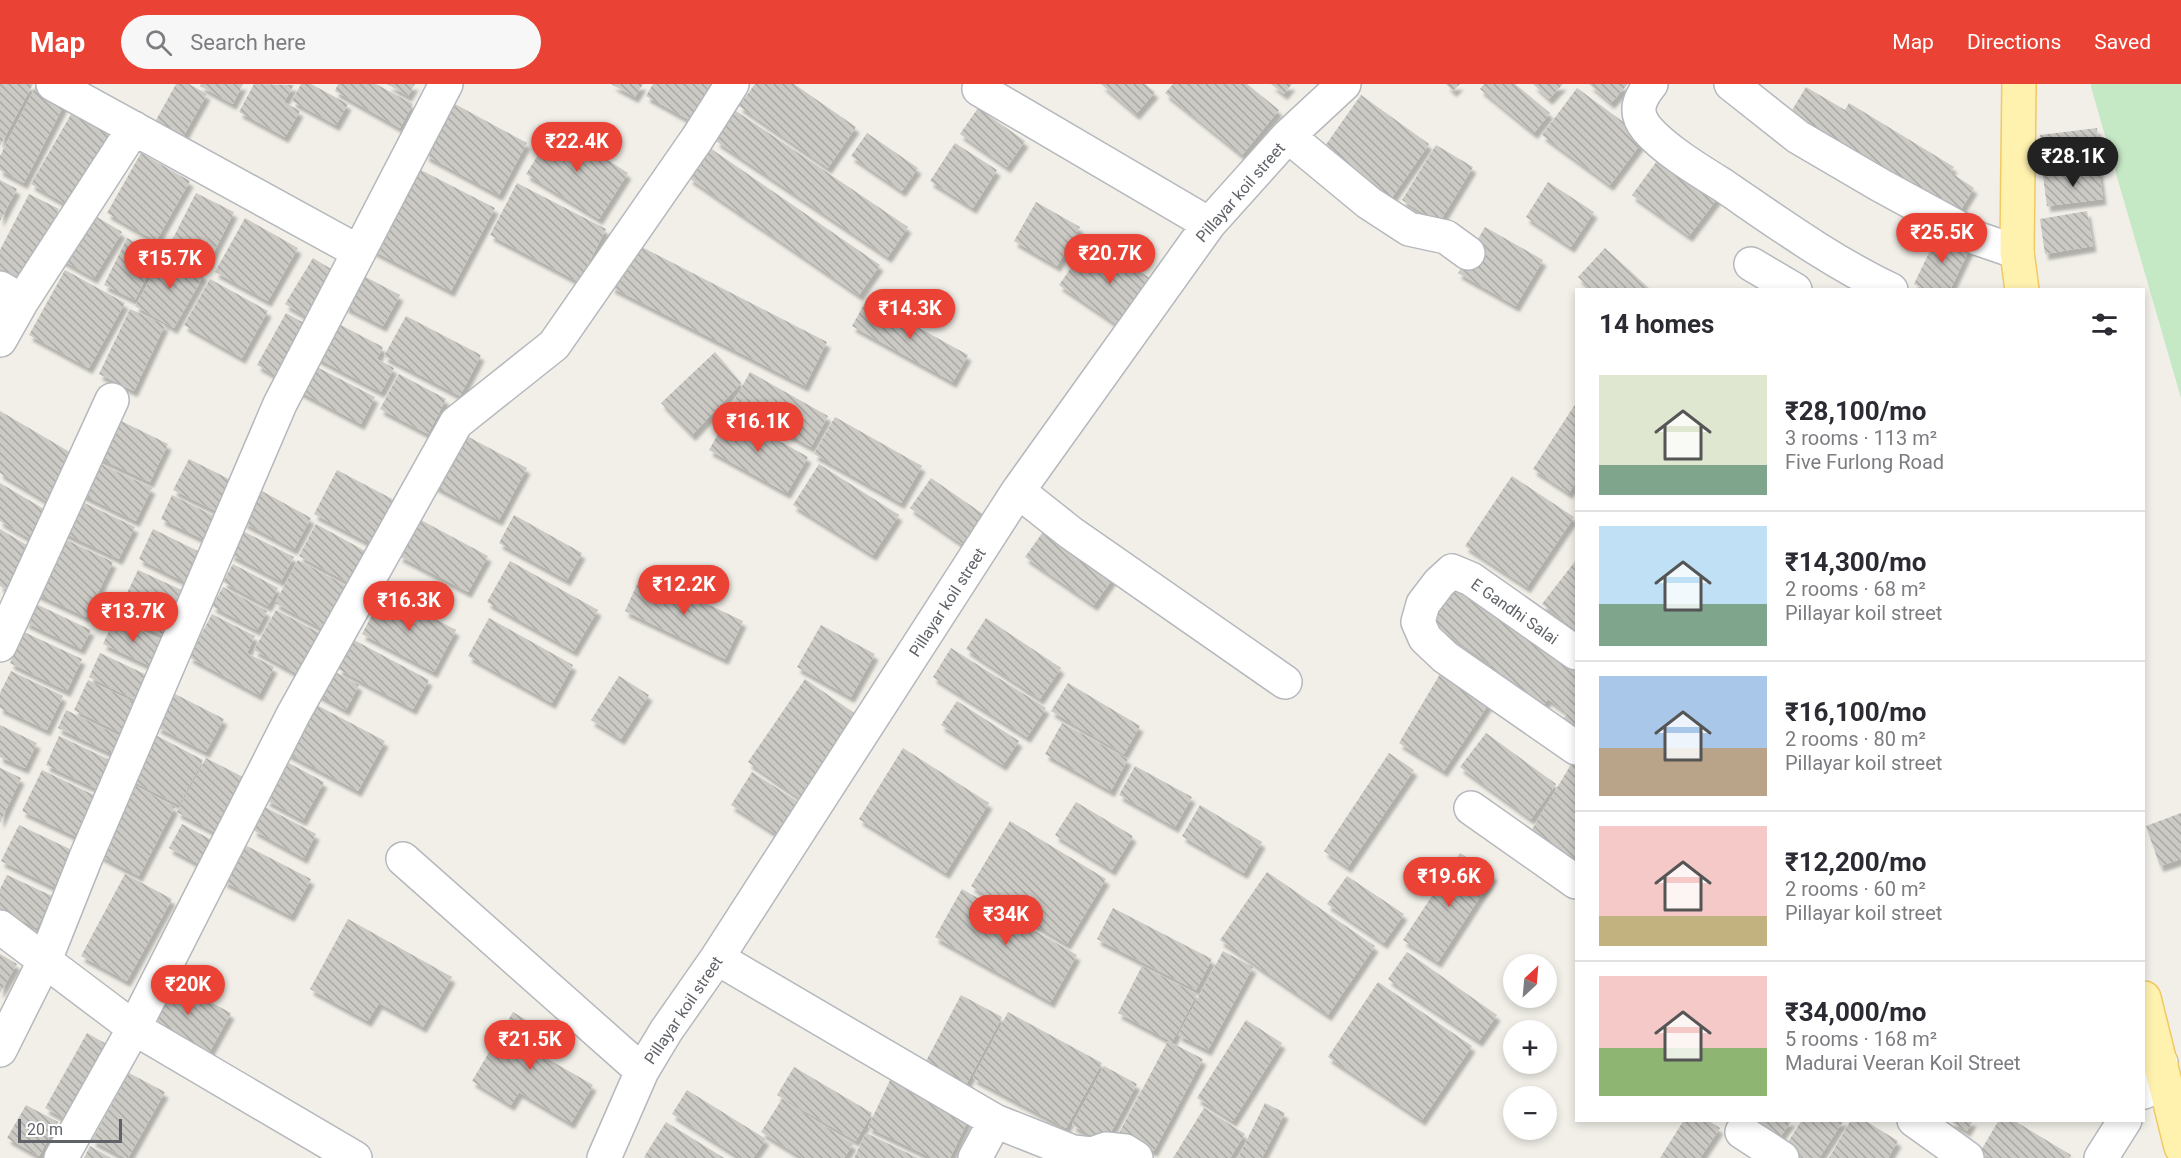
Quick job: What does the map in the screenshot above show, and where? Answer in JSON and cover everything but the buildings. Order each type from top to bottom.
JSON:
[{"type":"main road","points":[[2019,84],[2017,252],[2022,288]]},
{"type":"main road","points":[[2145,1002],[2181,1147]]},
{"type":"street","points":[[53,84],[359,252]]},
{"type":"street","points":[[0,1050],[45,960],[86,857],[280,404],[446,84]]},
{"type":"street","points":[[61,1158],[134,1028],[294,713],[456,423],[554,345],[697,139],[732,84]]},
{"type":"street","name":"Pillayar koil street","points":[[604,1158],[642,1071],[666,1031],[717,958],[1018,492],[1209,224],[1288,136],[1344,84]]},
{"type":"street","points":[[1651,84],[1641,97],[1638,107],[1646,128],[1678,155],[1810,245],[1887,288]]},
{"type":"street","points":[[1731,84],[1798,137],[1978,239],[2017,252]]},
{"type":"street","points":[[979,89],[1209,224]]},
{"type":"street","points":[[0,340],[11,294],[134,128]]},
{"type":"street","points":[[1288,136],[1369,203],[1409,229],[1446,237],[1468,253]]},
{"type":"street","points":[[1750,264],[1791,288]]},
{"type":"street","points":[[0,645],[112,400]]},
{"type":"street","points":[[1018,492],[1071,533],[1286,682]]},
{"type":"street","name":"E Gandhi Salai","points":[[1575,652],[1471,579],[1452,571],[1439,583],[1424,604],[1418,622],[1425,638],[1445,657],[1575,747]]},
{"type":"street","points":[[1471,808],[1575,881]]},
{"type":"street","points":[[403,859],[642,1071]]},
{"type":"street","points":[[0,927],[134,1028],[355,1158]]},
{"type":"street","points":[[717,958],[995,1121],[1073,1152],[1092,1154],[1106,1149],[1127,1156]]},
{"type":"street","points":[[2145,1090],[2161,1063]]},
{"type":"street","points":[[975,1158],[995,1121]]},
{"type":"street","points":[[1917,1122],[1967,1158]]},
{"type":"street","points":[[2101,1158],[2124,1122]]},
{"type":"street","points":[[1742,1132],[1782,1158]]},
{"type":"street","points":[[2173,1158],[2181,1147]]},
{"type":"green space","points":[[2091,84],[2181,84],[2181,398],[2091,87]]}]
